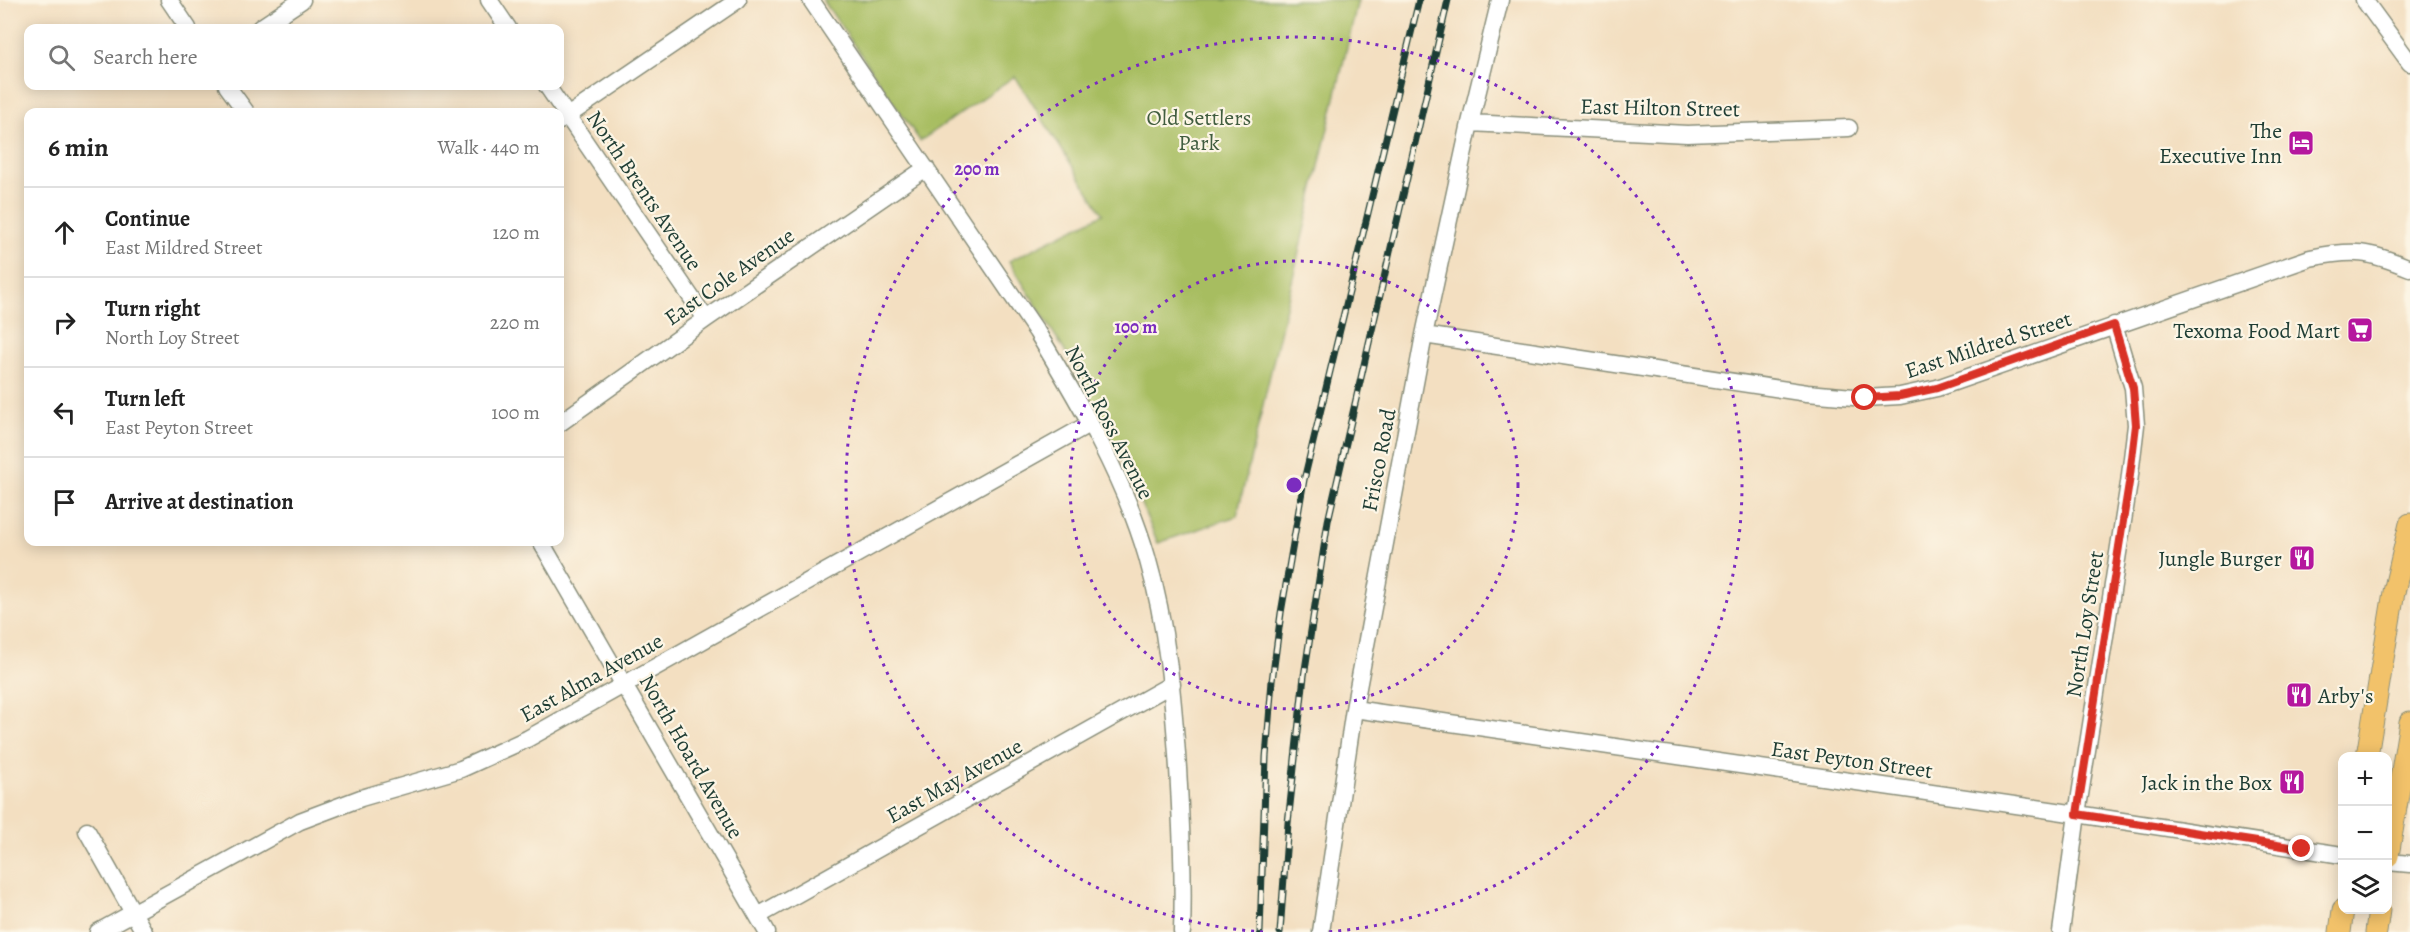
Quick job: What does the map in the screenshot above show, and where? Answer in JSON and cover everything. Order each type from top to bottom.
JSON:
[{"type":"main road","points":[[2368,752],[2394,592],[2410,524]]},
{"type":"main road","points":[[2392,831],[2410,722]]},
{"type":"main road","points":[[2340,932],[2342,914]]},
{"type":"main road","points":[[2376,932],[2378,914]]},
{"type":"street","points":[[169,0],[185,24]]},
{"type":"street","points":[[267,24],[302,0]]},
{"type":"street","points":[[489,0],[505,24]]},
{"type":"street","points":[[564,119],[738,0]]},
{"type":"street","name":"North Ross Avenue","points":[[811,0],[1037,332],[1089,424],[1123,491],[1146,555],[1164,624],[1172,684],[1180,797],[1182,932]]},
{"type":"street","name":"Frisco Road","points":[[1321,932],[1354,709],[1424,335],[1470,123],[1500,0]]},
{"type":"street","points":[[2364,0],[2410,63]]},
{"type":"street","points":[[230,90],[243,108]]},
{"type":"street","name":"North Brents Avenue","points":[[549,90],[558,108]]},
{"type":"street","name":"North Brents Avenue","points":[[564,119],[706,319]]},
{"type":"street","name":"East Hilton Street","points":[[1470,123],[1687,134],[1849,128]]},
{"type":"street","name":"East Cole Avenue","points":[[564,420],[706,319],[926,168]]},
{"type":"street","name":"East Mildred Street","points":[[1424,335],[1807,393],[1865,398],[1900,396],[1937,388],[2114,325],[2322,256],[2345,251],[2377,255],[2410,268]]},
{"type":"street","name":"North Loy Street","points":[[2061,932],[2136,425],[2133,388],[2114,325]]},
{"type":"street","name":"East Alma Avenue","points":[[98,932],[300,821],[361,798],[461,769],[527,739],[1089,424]]},
{"type":"street","name":"North Hoard Avenue","points":[[543,546],[767,932]]},
{"type":"street","name":"East May Avenue","points":[[759,916],[1172,684]]},
{"type":"street","name":"East Peyton Street","points":[[1354,709],[2338,854]]},
{"type":"street","points":[[87,831],[144,932]]},
{"type":"street","points":[[2392,862],[2410,864]]},
{"type":"green space","name":"Old Settlers Park","points":[[823,0],[1358,0],[1237,516],[1158,543],[1120,456],[1071,361],[1009,261],[1103,214],[1015,76],[920,141]]},
{"type":"railway","points":[[1260,932],[1266,757],[1272,681],[1281,613],[1304,480],[1419,0]]},
{"type":"railway","points":[[1280,932],[1288,823],[1304,676],[1328,521],[1448,0]]},
{"type":"place","name":"The Executive Inn","points":[[2301,143]]},
{"type":"place","name":"Texoma Food Mart","points":[[2360,330]]},
{"type":"place","name":"Jungle Burger","points":[[2302,558]]},
{"type":"place","name":"Arby's","points":[[2299,695]]},
{"type":"place","name":"Jack in the Box","points":[[2292,782]]},
{"type":"route","points":[[1865,398],[1900,396],[1937,388],[2114,325],[2133,388],[2136,425],[2077,814],[2302,849]]}]
